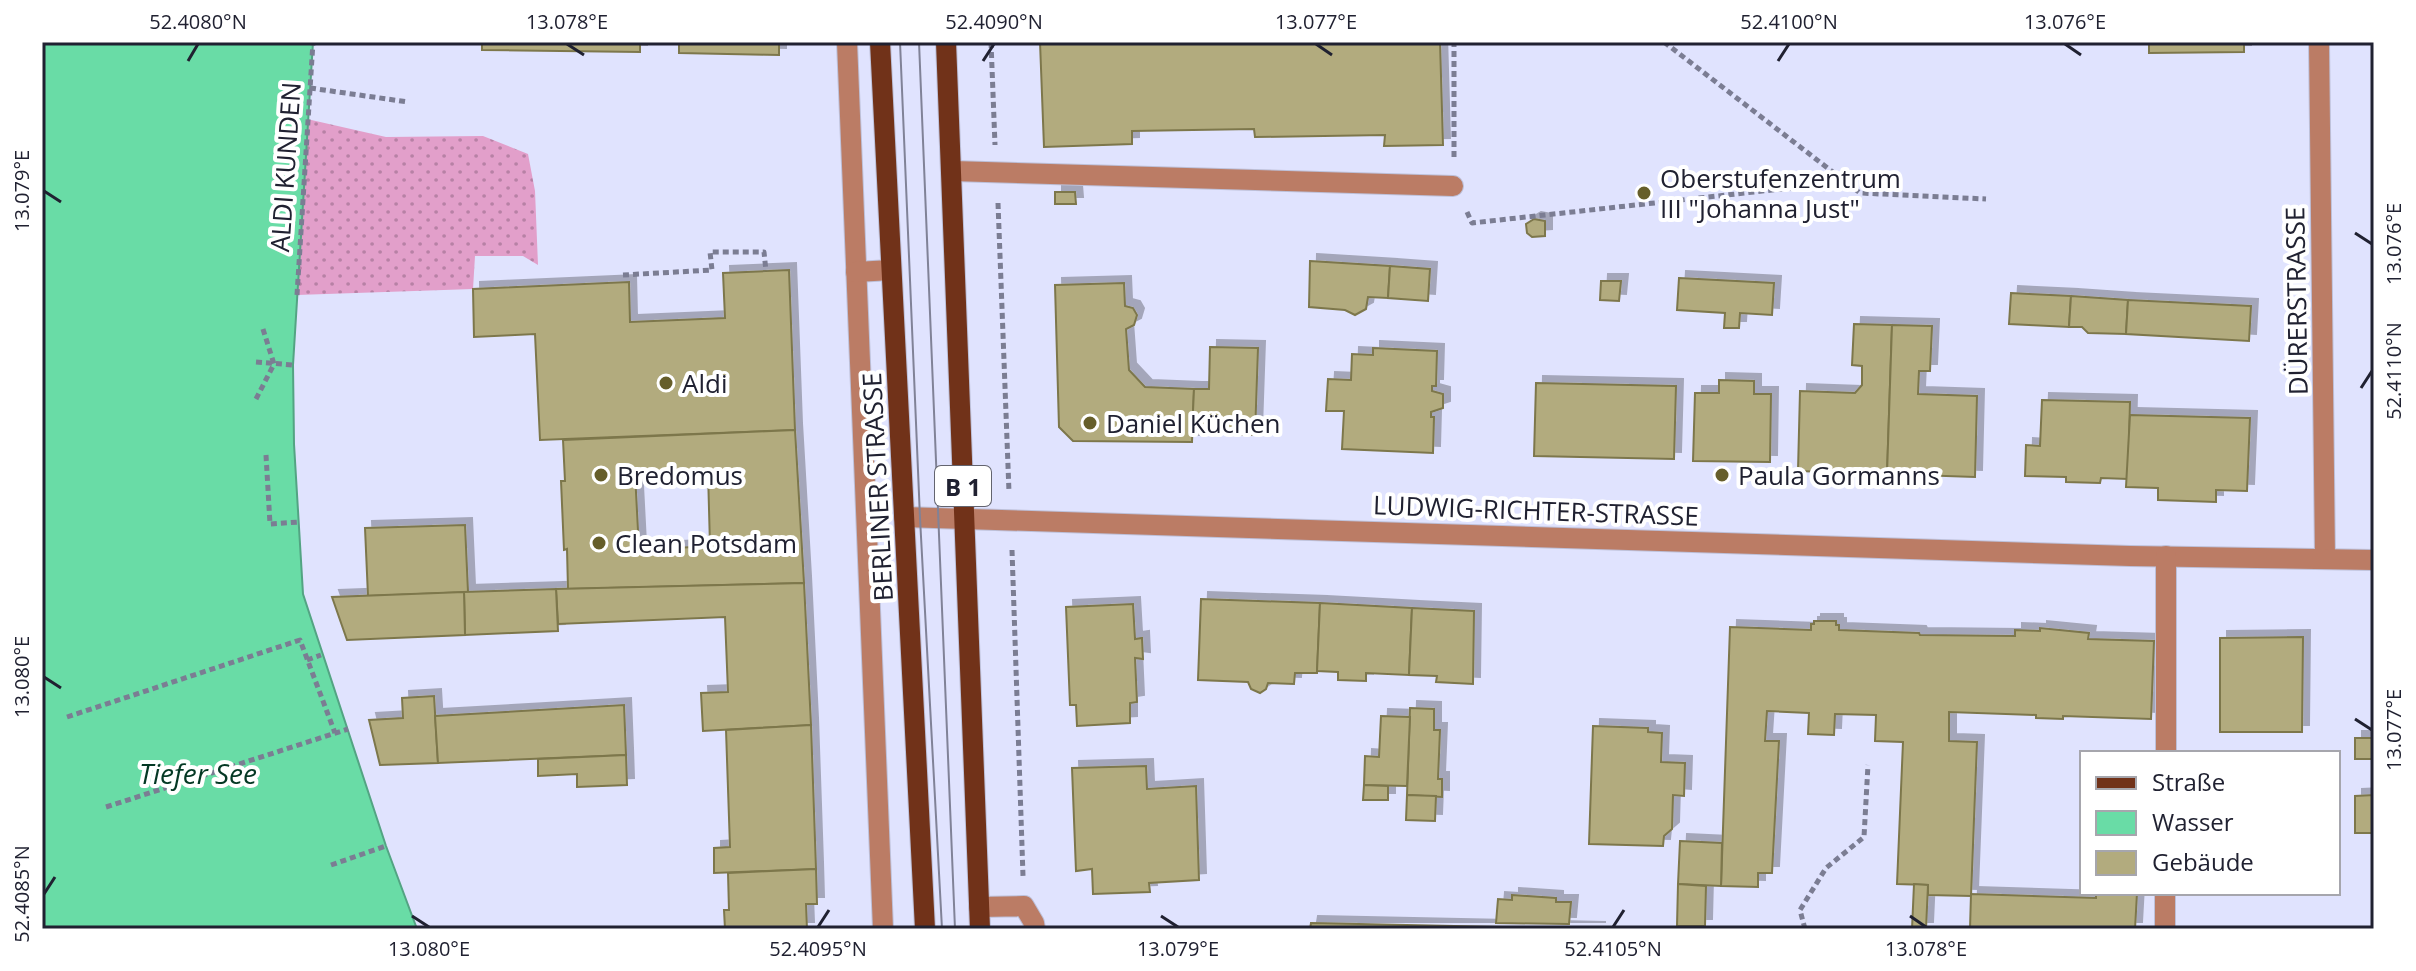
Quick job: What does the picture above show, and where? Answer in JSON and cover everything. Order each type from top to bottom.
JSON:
[{"type":"main road","name":"BERLINER STRASSE","points":[[880,42],[925,929]]},
{"type":"main road","name":"B 1","points":[[946,42],[980,929]]},
{"type":"street","points":[[847,42],[883,929]]},
{"type":"street","name":"DÜRERSTRASSE","points":[[2319,42],[2325,559]]},
{"type":"street","points":[[953,171],[1453,186]]},
{"type":"street","points":[[856,272],[891,270]]},
{"type":"street","name":"LUDWIG-RICHTER-STRASSE","points":[[904,517],[2374,560]]},
{"type":"street","points":[[2166,556],[2166,751]]},
{"type":"street","points":[[2165,895],[2165,929]]},
{"type":"street","points":[[979,907],[1024,906],[1035,929]]},
{"type":"path","name":"ALDI KUNDEN","points":[[297,295],[313,42]]},
{"type":"path","points":[[991,42],[1024,906]]},
{"type":"path","points":[[1454,42],[1453,186],[1472,223],[1845,182]]},
{"type":"path","points":[[1664,42],[1860,193],[1986,199]]},
{"type":"path","points":[[310,88],[408,102]]},
{"type":"path","points":[[623,275],[712,270],[710,252],[764,252],[766,271]]},
{"type":"path","points":[[256,399],[274,364],[262,326]]},
{"type":"path","points":[[256,362],[293,365]]},
{"type":"path","points":[[266,455],[270,524],[299,522]]},
{"type":"path","points":[[67,717],[300,640],[335,733]]},
{"type":"path","points":[[307,660],[321,655]]},
{"type":"path","points":[[106,807],[348,729]]},
{"type":"path","points":[[1805,929],[1800,910],[1826,868],[1864,837],[1868,765]]},
{"type":"path","points":[[331,865],[386,846]]},
{"type":"shaded area","points":[[307,119],[386,137],[483,136],[528,154],[535,191],[538,265],[523,256],[475,256],[473,289],[297,295]]},
{"type":"water","name":"Tiefer See","points":[[42,42],[313,42],[293,365],[294,444],[303,594],[386,846],[417,929],[42,929]]},
{"type":"building","points":[[482,42],[640,42],[640,52],[482,50]]},
{"type":"building","points":[[679,42],[779,42],[779,55],[679,53]]},
{"type":"building","points":[[1040,42],[1440,42],[1443,145],[1384,146],[1385,135],[1255,137],[1254,129],[1132,131],[1132,144],[1044,147]]},
{"type":"building","points":[[2149,42],[2244,42],[2244,52],[2149,53]]},
{"type":"building","points":[[1055,192],[1075,192],[1076,204],[1055,204]]},
{"type":"building","points":[[1534,219],[1545,221],[1545,236],[1532,237],[1527,233],[1526,224]]},
{"type":"building","points":[[1310,261],[1390,266],[1388,298],[1368,297],[1366,309],[1355,315],[1345,310],[1309,307]]},
{"type":"building","points":[[1390,266],[1430,269],[1428,301],[1388,298]]},
{"type":"building","name":"Aldi","points":[[789,270],[795,430],[540,440],[535,334],[474,337],[473,289],[629,282],[630,322],[725,318],[723,273]]},
{"type":"building","points":[[1679,278],[1774,283],[1772,315],[1740,313],[1739,328],[1724,328],[1725,313],[1677,310]]},
{"type":"building","points":[[1601,281],[1621,281],[1619,301],[1600,300]]},
{"type":"building","points":[[1124,283],[1125,306],[1133,308],[1137,315],[1134,325],[1126,329],[1129,370],[1145,387],[1194,389],[1192,442],[1073,441],[1059,427],[1055,285]]},
{"type":"building","points":[[2011,293],[2071,296],[2069,327],[2009,324]]},
{"type":"building","points":[[2071,296],[2128,300],[2126,334],[2088,333],[2082,327],[2069,327]]},
{"type":"building","points":[[2128,300],[2251,306],[2249,341],[2126,334]]},
{"type":"building","points":[[1854,324],[1892,325],[1887,474],[1798,471],[1800,391],[1855,393],[1862,385],[1862,366],[1852,365]]},
{"type":"building","points":[[1892,325],[1932,326],[1930,371],[1919,371],[1918,394],[1977,396],[1975,477],[1887,474]]},
{"type":"building","points":[[1210,347],[1258,348],[1255,435],[1192,433],[1194,389],[1209,389]]},
{"type":"building","points":[[1373,348],[1437,351],[1436,386],[1432,386],[1432,391],[1443,394],[1443,408],[1431,412],[1431,417],[1434,417],[1433,453],[1342,449],[1344,411],[1326,411],[1328,379],[1351,380],[1352,354],[1373,355]]},
{"type":"building","points":[[1719,380],[1754,381],[1754,394],[1771,394],[1770,462],[1693,461],[1695,393],[1719,393]]},
{"type":"building","points":[[1536,383],[1676,386],[1674,459],[1534,456]]},
{"type":"building","points":[[2042,400],[2130,402],[2128,479],[2101,478],[2100,483],[2066,482],[2066,477],[2025,476],[2026,445],[2040,446]]},
{"type":"building","points":[[2130,415],[2250,418],[2247,491],[2216,490],[2216,502],[2158,500],[2158,488],[2126,487]]},
{"type":"building","points":[[795,430],[804,583],[568,589],[561,481],[565,481],[563,440]],"holes":[[[708,472],[710,546],[639,550],[635,473]]]},
{"type":"building","points":[[465,525],[468,592],[368,596],[365,528]]},
{"type":"building","points":[[804,583],[811,725],[703,731],[701,693],[728,692],[725,617],[558,624],[556,589]]},
{"type":"building","points":[[556,589],[558,631],[465,635],[464,592]]},
{"type":"building","points":[[464,592],[465,635],[347,640],[332,597]]},
{"type":"building","points":[[1201,599],[1320,603],[1317,673],[1295,673],[1294,684],[1268,683],[1260,693],[1251,689],[1248,682],[1198,680]]},
{"type":"building","points":[[1320,603],[1412,608],[1409,675],[1366,673],[1366,681],[1338,680],[1338,672],[1317,671]]},
{"type":"building","points":[[1133,604],[1135,639],[1142,638],[1143,659],[1135,658],[1137,702],[1130,703],[1130,723],[1077,726],[1076,705],[1070,705],[1066,607]]},
{"type":"building","points":[[1412,608],[1474,611],[1473,684],[1436,682],[1437,676],[1409,675]]},
{"type":"building","points":[[1814,621],[1836,621],[1839,630],[1920,635],[2015,636],[2015,630],[2040,631],[2040,628],[2089,633],[2088,639],[2154,641],[2151,719],[2063,716],[2063,719],[1949,712],[1949,741],[1977,742],[1971,896],[1928,895],[1928,885],[1897,884],[1903,742],[1875,741],[1876,715],[1835,714],[1834,735],[1808,734],[1809,713],[1767,711],[1765,741],[1779,741],[1772,873],[1758,873],[1758,887],[1721,886],[1730,627],[1811,630]]},
{"type":"building","points":[[2303,637],[2302,732],[2220,732],[2220,638]]},
{"type":"building","points":[[434,696],[438,763],[380,765],[369,720],[403,718],[402,698]]},
{"type":"building","points":[[624,705],[626,755],[438,763],[435,716]]},
{"type":"building","points":[[1410,708],[1434,709],[1434,730],[1440,730],[1438,779],[1442,779],[1442,797],[1407,795]]},
{"type":"building","points":[[1381,716],[1410,717],[1407,786],[1364,785],[1365,756],[1379,757]]},
{"type":"building","points":[[811,725],[816,869],[714,873],[714,848],[730,847],[726,730]]},
{"type":"building","points":[[1593,726],[1648,728],[1648,732],[1662,733],[1661,762],[1685,763],[1684,796],[1673,795],[1672,829],[1664,836],[1663,846],[1589,844]]},
{"type":"building","points":[[2355,738],[2373,738],[2373,759],[2355,759]]},
{"type":"building","points":[[626,755],[627,785],[577,787],[577,774],[538,776],[538,759]]},
{"type":"building","points":[[1146,766],[1147,789],[1196,786],[1199,880],[1149,883],[1150,892],[1093,894],[1092,869],[1076,871],[1072,768]]},
{"type":"building","points":[[1364,785],[1388,786],[1388,800],[1363,800]]},
{"type":"building","points":[[1407,795],[1436,796],[1435,821],[1406,820]]},
{"type":"building","points":[[2374,795],[2374,833],[2355,833],[2355,796]]},
{"type":"building","points":[[1680,841],[1722,843],[1721,886],[1678,884]]},
{"type":"building","points":[[816,869],[817,904],[806,904],[807,929],[725,929],[724,910],[729,910],[728,873]]},
{"type":"building","points":[[1678,884],[1706,886],[1705,926],[1677,926]]},
{"type":"building","points":[[1914,884],[1928,885],[1926,929],[1912,929]]},
{"type":"building","points":[[1971,894],[2096,898],[2096,895],[2137,895],[2135,929],[1970,929]]},
{"type":"building","points":[[1512,895],[1571,902],[1569,924],[1496,923],[1498,899],[1512,900]]},
{"type":"building","points":[[1311,923],[1599,929],[1310,929]]},
{"type":"tram line","points":[[900,42],[920,518],[942,929]]},
{"type":"tram line","points":[[919,42],[955,929]]},
{"type":"place","name":"Oberstufenzentrum III \"Johanna Just\"","points":[[1644,193]]},
{"type":"place","name":"Aldi","points":[[666,383]]},
{"type":"place","name":"Daniel Küchen","points":[[1090,423]]},
{"type":"place","name":"Bredomus","points":[[601,475]]},
{"type":"place","name":"Paula Gormanns","points":[[1722,475]]},
{"type":"place","name":"Clean Potsdam","points":[[599,543]]}]
